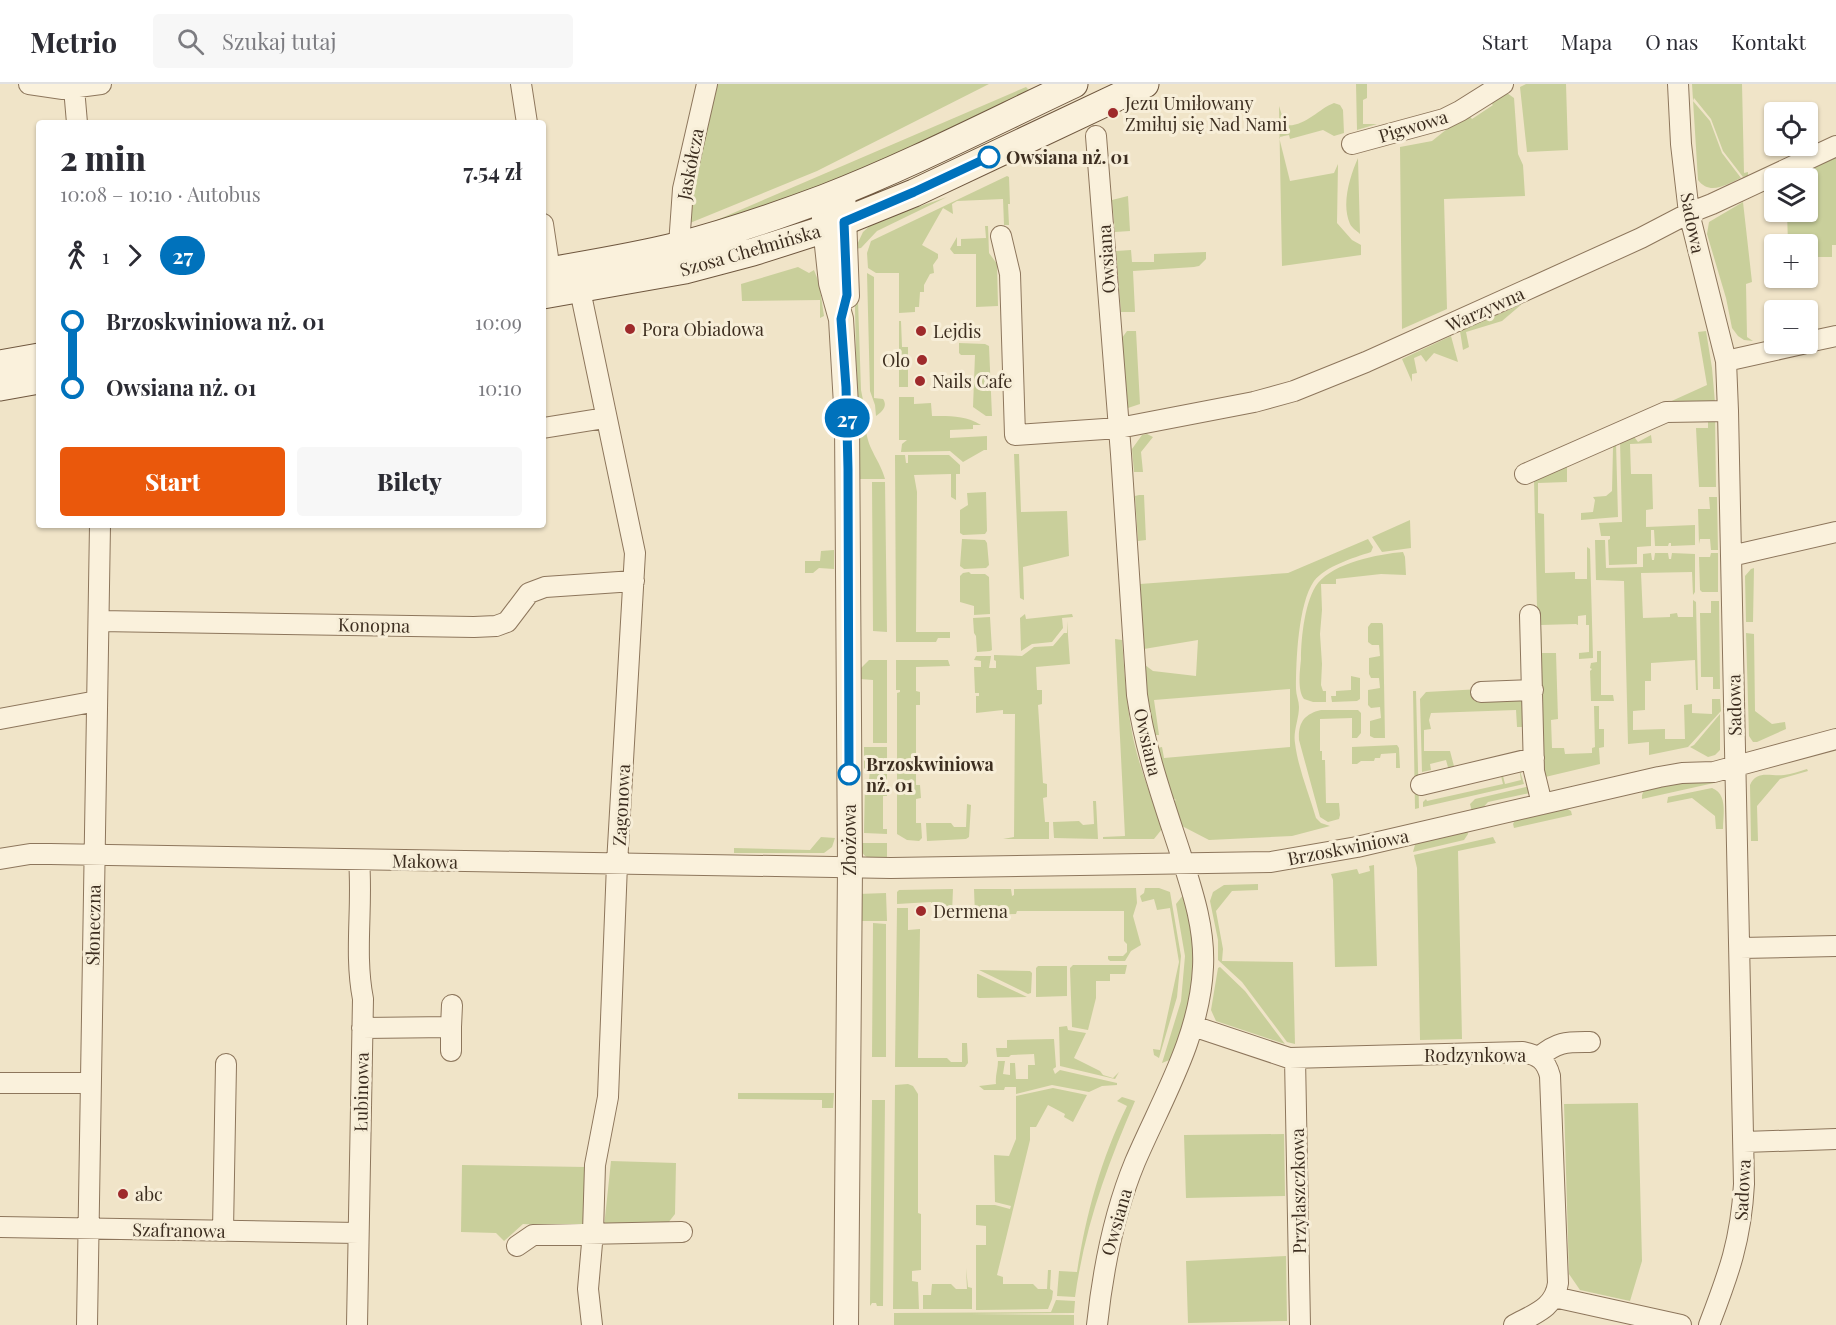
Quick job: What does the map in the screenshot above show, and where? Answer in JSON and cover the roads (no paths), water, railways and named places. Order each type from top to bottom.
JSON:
[{"type":"main road","name":"Szosa Chełmińska","points":[[546,280],[752,224],[832,195],[1074,84]]},
{"type":"main road","name":"Szosa Chełmińska","points":[[546,280],[580,290],[685,270],[779,244],[835,225],[914,192],[1145,84]]},
{"type":"main road","points":[[0,364],[36,358]]},
{"type":"main road","points":[[0,387],[36,381]]},
{"type":"street","points":[[29,84],[74,88],[101,84]]},
{"type":"street","points":[[521,84],[527,120]]},
{"type":"street","name":"Jaskółcza","points":[[679,245],[683,189],[707,84]]},
{"type":"street","name":"Pigwowa","points":[[1352,144],[1444,119],[1503,84]]},
{"type":"street","name":"Sadowa","points":[[1678,84],[1681,144],[1689,213],[1726,361],[1728,411],[1744,1184],[1740,1234],[1729,1274],[1709,1325]]},
{"type":"street","points":[[74,88],[77,120]]},
{"type":"street","name":"Owsiana","points":[[1097,1325],[1106,1255],[1123,1194],[1193,1026],[1202,984],[1204,942],[1192,890],[1154,773],[1139,706],[1096,136],[1107,102]]},
{"type":"street","points":[[1064,122],[1083,127],[1096,136]]},
{"type":"street","name":"Warzywna","points":[[1001,236],[1010,274],[1015,435],[1119,428],[1254,402],[1301,389],[1545,282],[1836,146]]},
{"type":"street","name":"Zbożowa","points":[[832,195],[847,295],[841,319]]},
{"type":"street","name":"Zbożowa","points":[[831,283],[835,225]]},
{"type":"street","name":"Zbożowa","points":[[779,244],[798,246],[815,254],[825,267],[841,319],[846,387],[850,867],[846,1325]]},
{"type":"street","name":"Zagonowa","points":[[580,290],[635,553],[617,864],[608,1097],[595,1165],[588,1289],[592,1325]]},
{"type":"street","points":[[1818,340],[1836,336]]},
{"type":"street","points":[[1726,361],[1764,352]]},
{"type":"street","points":[[1525,474],[1666,412],[1728,411]]},
{"type":"street","points":[[546,428],[605,418]]},
{"type":"street","name":"Słoneczna","points":[[87,1325],[100,528]]},
{"type":"street","points":[[1731,556],[1836,532]]},
{"type":"street","name":"Konopna","points":[[99,621],[485,626],[507,622],[529,593],[545,587],[633,581]]},
{"type":"street","points":[[1530,615],[1535,779],[1542,804]]},
{"type":"street","points":[[1481,692],[1533,690]]},
{"type":"street","points":[[0,719],[97,701]]},
{"type":"street","name":"Brzoskwiniowa","points":[[850,867],[1270,862],[1314,856],[1659,777],[1689,772],[1714,772],[1836,739]]},
{"type":"street","points":[[1421,785],[1534,758]]},
{"type":"street","name":"Makowa","points":[[0,859],[30,854],[850,867]]},
{"type":"street","name":"Łubinowa","points":[[357,1325],[363,999],[358,960],[359,860]]},
{"type":"street","points":[[1740,948],[1836,946]]},
{"type":"street","points":[[451,1051],[452,1005]]},
{"type":"street","name":"Rodzynkowa","points":[[1193,1026],[1275,1054],[1295,1058],[1523,1052],[1539,1057],[1546,1065],[1550,1076],[1558,1282],[1554,1297]]},
{"type":"street","points":[[362,1028],[451,1027]]},
{"type":"street","points":[[1539,1057],[1562,1042],[1590,1042]]},
{"type":"street","name":"Przylaszczkowa","points":[[1295,1058],[1300,1325]]},
{"type":"street","points":[[223,1230],[226,1064]]},
{"type":"street","points":[[0,1083],[90,1083]]},
{"type":"street","points":[[1744,1142],[1836,1139]]},
{"type":"street","name":"Szafranowa","points":[[0,1227],[358,1233]]},
{"type":"street","points":[[517,1246],[533,1235],[682,1232]]},
{"type":"street","points":[[1514,1325],[1547,1307],[1554,1297],[1681,1325]]},
{"type":"place","name":"Jezu Umiłowany Zmiłuj się Nad Nami","points":[[1113,113]]},
{"type":"place","name":"Owsiana nż. 01","points":[[989,157]]},
{"type":"place","name":"Pora Obiadowa","points":[[630,329]]},
{"type":"place","name":"Lejdis","points":[[921,331]]},
{"type":"place","name":"Olo","points":[[922,360]]},
{"type":"place","name":"Nails Cafe","points":[[920,381]]},
{"type":"place","name":"Brzoskwiniowa nż. 01","points":[[849,774]]},
{"type":"place","name":"Dermena","points":[[921,911]]},
{"type":"place","name":"abc","points":[[123,1194]]}]
